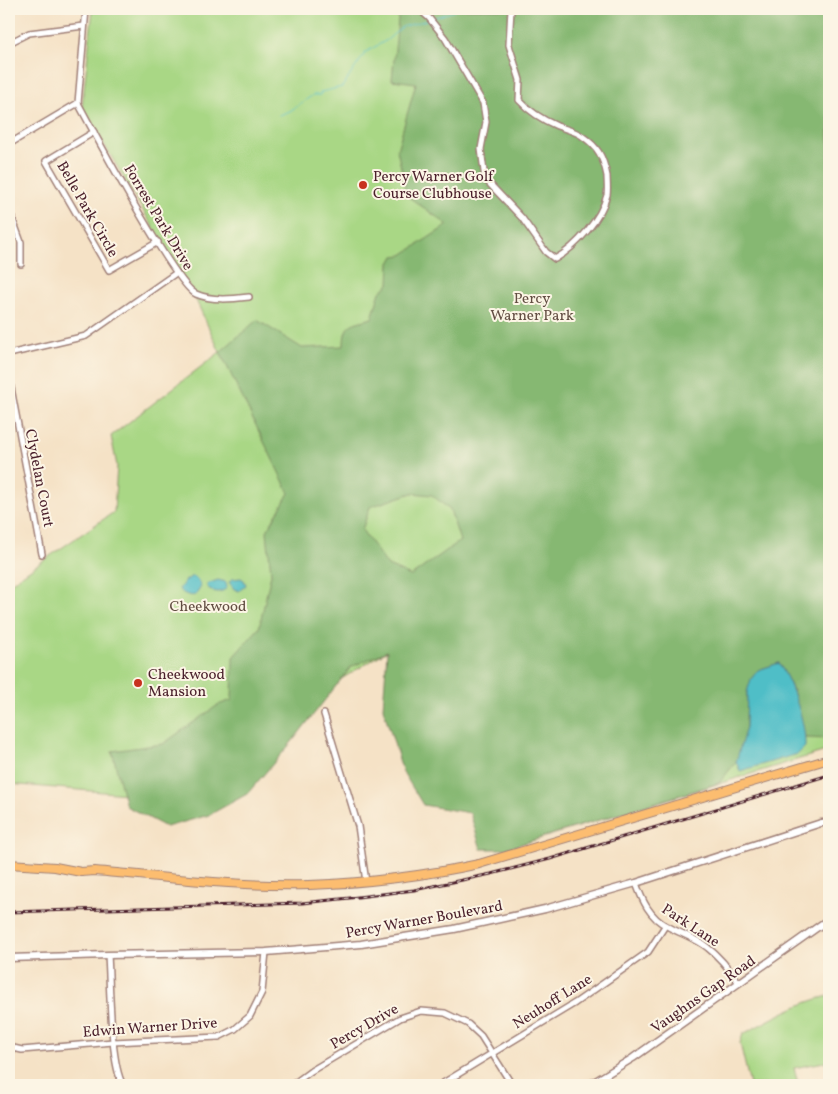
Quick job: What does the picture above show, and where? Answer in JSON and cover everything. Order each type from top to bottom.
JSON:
[{"type":"main road","points":[[9,864],[55,867],[81,872],[96,870],[254,884],[308,885],[366,882],[479,864],[829,758]]},
{"type":"street","points":[[9,144],[78,103],[86,9]]},
{"type":"street","points":[[419,9],[445,38],[483,103],[486,122],[481,149],[485,179],[522,218],[546,252],[556,259],[579,242],[595,220],[607,195],[604,161],[598,149],[580,134],[556,126],[526,107],[519,100],[520,80],[509,45],[511,9]]},
{"type":"street","points":[[9,43],[29,33],[84,26]]},
{"type":"street","name":"Forrest Park Drive","points":[[78,103],[176,273],[194,294],[218,298],[249,297]]},
{"type":"street","name":"Belle Park Circle","points":[[94,132],[46,161],[55,178],[109,270],[158,242]]},
{"type":"street","points":[[9,209],[21,242],[21,264]]},
{"type":"street","points":[[9,354],[86,336],[176,273]]},
{"type":"street","name":"Clydelan Court","points":[[9,377],[42,554]]},
{"type":"street","points":[[324,714],[358,826],[366,882]]},
{"type":"street","name":"Percy Warner Boulevard","points":[[9,958],[108,954],[266,952],[361,944],[454,929],[545,909],[636,883],[821,823],[829,823]]},
{"type":"street","name":"Park Lane","points":[[636,883],[642,901],[652,915],[665,926],[687,935],[707,947],[724,963],[739,983]]},
{"type":"street","name":"Vaughns Gap Road","points":[[589,1085],[633,1058],[829,919]]},
{"type":"street","name":"Neuhoff Lane","points":[[440,1085],[575,1003],[648,952],[665,926]]},
{"type":"street","name":"Edwin Warner Drive","points":[[9,1047],[22,1050],[113,1042],[219,1037],[235,1029],[250,1016],[262,992],[266,952]]},
{"type":"street","points":[[108,954],[113,1042],[119,1078],[123,1085]]},
{"type":"street","name":"Percy Drive","points":[[292,1085],[311,1071],[400,1018],[421,1011],[445,1014],[468,1024],[481,1036],[512,1085]]},
{"type":"green space","name":"Percy Warner Park","points":[[93,9],[829,9],[829,750],[505,849],[387,651],[150,796],[9,784],[9,584],[114,512],[117,466],[111,436],[220,352],[189,285],[183,278],[82,107]]},
{"type":"green space","name":"Percy Warner Park","points":[[399,9],[829,9],[829,739],[805,738],[793,690],[779,663],[758,670],[747,692],[746,727],[741,751],[736,762],[719,783],[505,849],[481,849],[470,813],[423,805],[403,772],[383,708],[387,651],[351,667],[291,743],[247,794],[209,815],[166,827],[126,806],[112,751],[163,744],[218,705],[232,700],[233,657],[259,628],[271,574],[267,531],[289,493],[220,352],[257,320],[302,348],[344,346],[344,338],[350,325],[372,318],[380,292],[389,284],[390,263],[394,256],[402,255],[448,225],[403,193],[405,185],[397,150],[416,83],[392,80]],"holes":[[[412,493],[432,495],[450,510],[460,541],[411,576],[388,566],[362,530],[370,507]]]},
{"type":"green space","points":[[829,996],[829,1061],[794,1068],[797,1080],[803,1085],[750,1085],[740,1043],[743,1034],[796,1007]]},
{"type":"water","points":[[192,576],[197,579],[201,586],[194,596],[184,594],[179,589]]},
{"type":"water","points":[[241,578],[246,585],[239,591],[234,589],[229,582],[232,579]]},
{"type":"water","points":[[218,580],[226,582],[227,588],[217,592],[207,587],[207,584]]},
{"type":"water","points":[[779,663],[789,682],[801,715],[805,747],[798,754],[740,771],[736,762],[746,727],[747,692],[751,679],[758,670]]},
{"type":"waterway","points":[[433,18],[454,11]]},
{"type":"waterway","points":[[279,115],[290,111],[313,95],[320,95],[321,92],[342,87],[366,52],[387,40],[402,27],[427,20]]},
{"type":"railway","points":[[9,912],[302,903],[414,890],[491,874],[550,859],[829,775]]},
{"type":"place","name":"Percy Warner Golf Course Clubhouse","points":[[363,185]]},
{"type":"place","name":"Cheekwood Mansion","points":[[138,683]]},
{"type":"park label","name":"Cheekwood","points":[[208,606]]}]
